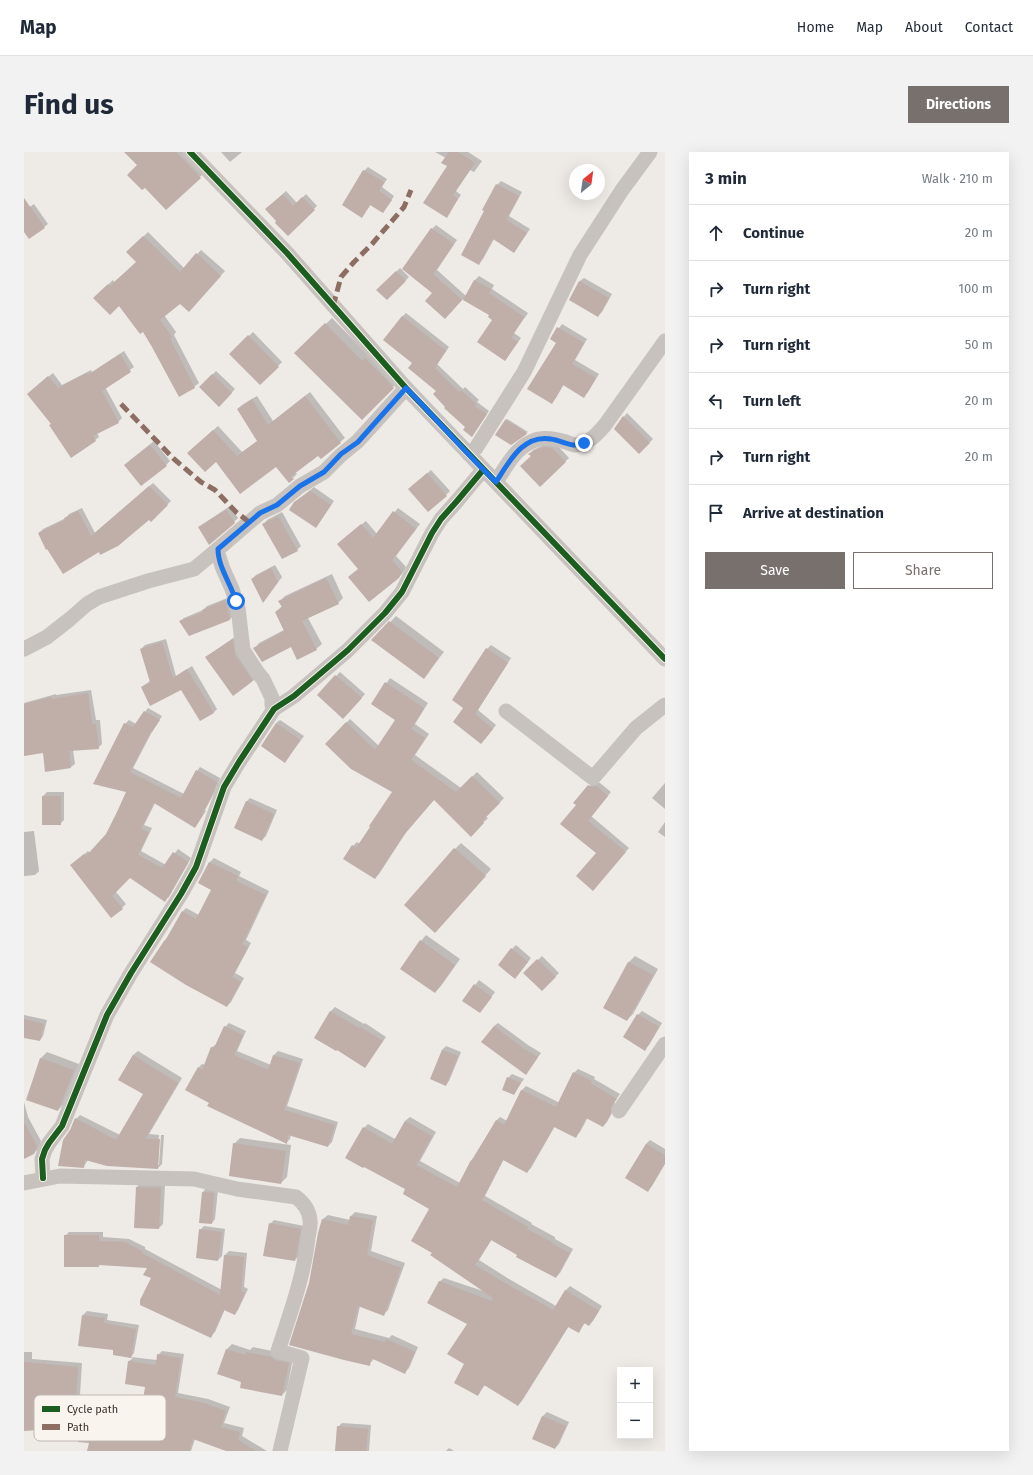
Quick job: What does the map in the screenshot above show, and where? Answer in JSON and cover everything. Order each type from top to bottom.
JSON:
[{"type":"street","points":[[190,152],[287,253],[406,388],[665,659]]},
{"type":"street","points":[[469,454],[476,448],[524,372],[580,255],[622,190],[650,152]]},
{"type":"street","points":[[496,482],[516,453],[525,445],[534,440],[550,438],[575,445],[584,443],[595,436],[605,425],[665,341]]},
{"type":"street","points":[[24,649],[46,637],[98,597],[148,581],[194,569],[260,513],[277,505],[300,486],[324,472],[341,454],[358,442],[406,388]]},
{"type":"street","points":[[43,1178],[42,1159],[49,1143],[62,1126],[108,1015],[131,973],[181,894],[196,867],[224,786],[274,709],[294,696],[348,650],[385,613],[402,592],[432,533],[441,519],[483,470]]},
{"type":"street","points":[[218,549],[218,554],[223,569],[232,589],[238,608],[243,650],[263,679],[272,698],[272,705],[274,709]]},
{"type":"street","points":[[506,711],[593,778],[636,728],[665,705]]},
{"type":"street","points":[[619,1111],[665,1044]]},
{"type":"street","points":[[24,1183],[43,1178],[60,1176],[194,1179],[237,1189],[296,1197],[302,1201],[308,1209],[310,1220],[307,1252],[291,1312],[278,1350],[302,1358],[280,1451]]},
{"type":"building","points":[[124,152],[176,152],[201,178],[166,210],[145,188],[142,190],[127,175],[137,165]]},
{"type":"building","points":[[449,152],[458,152],[475,163],[453,195],[458,199],[447,218],[423,203],[447,166],[441,163]]},
{"type":"building","points":[[363,170],[384,182],[379,191],[392,200],[383,213],[370,205],[362,218],[342,205]]},
{"type":"building","points":[[496,184],[519,196],[506,220],[527,233],[514,253],[493,239],[479,265],[461,255]]},
{"type":"building","points":[[283,194],[293,206],[302,197],[315,210],[288,236],[275,223],[276,221],[265,209]]},
{"type":"building","points":[[24,198],[45,228],[29,239],[24,232]]},
{"type":"building","points":[[431,228],[454,244],[433,274],[462,300],[445,319],[425,301],[432,293],[402,269]]},
{"type":"building","points":[[143,236],[180,272],[196,253],[221,276],[189,312],[180,304],[160,320],[172,337],[170,339],[195,388],[179,397],[143,332],[140,334],[119,306],[110,315],[93,298],[108,284],[110,286],[136,262],[126,252]]},
{"type":"building","points":[[396,271],[406,281],[387,300],[376,290]]},
{"type":"building","points":[[474,280],[491,289],[489,293],[524,317],[511,338],[518,342],[505,361],[477,342],[492,320],[488,317],[489,315],[463,300]]},
{"type":"building","points":[[579,281],[609,298],[598,317],[569,300]]},
{"type":"building","points":[[402,316],[446,351],[435,368],[459,392],[461,390],[476,404],[474,406],[487,414],[472,437],[463,430],[465,427],[444,408],[445,407],[433,394],[436,391],[408,368],[412,363],[383,340]]},
{"type":"building","points":[[325,323],[362,361],[365,358],[394,388],[362,420],[294,353]]},
{"type":"building","points":[[557,327],[584,343],[572,364],[596,378],[584,398],[563,385],[552,404],[527,389],[556,343],[550,339]]},
{"type":"building","points":[[248,335],[279,367],[260,385],[229,354]]},
{"type":"building","points":[[120,354],[131,372],[102,391],[119,423],[93,436],[96,441],[71,458],[49,425],[51,424],[27,394],[48,376],[58,388],[87,373],[88,375]]},
{"type":"building","points":[[212,374],[232,393],[219,407],[199,387]]},
{"type":"building","points":[[305,396],[341,443],[321,459],[318,456],[290,477],[294,479],[289,483],[276,467],[240,494],[216,462],[205,472],[187,453],[213,430],[237,456],[257,441],[237,409],[252,399],[268,425]]},
{"type":"building","points":[[623,416],[650,443],[639,454],[614,429]]},
{"type":"building","points":[[505,420],[527,434],[511,445],[495,435]]},
{"type":"building","points":[[150,445],[167,466],[141,486],[124,465]]},
{"type":"building","points":[[545,447],[552,448],[566,462],[540,487],[520,466],[531,456],[528,454]]},
{"type":"building","points":[[427,473],[447,496],[428,512],[408,489]]},
{"type":"building","points":[[149,486],[168,505],[151,522],[149,520],[118,546],[100,555],[99,552],[63,574],[47,549],[46,550],[38,533],[65,520],[64,518],[78,511],[91,536]]},
{"type":"building","points":[[310,491],[331,505],[316,528],[289,510],[294,502]]},
{"type":"building","points":[[226,510],[235,523],[209,545],[198,527]]},
{"type":"building","points":[[393,511],[416,529],[392,560],[402,572],[399,578],[369,602],[348,577],[358,569],[337,544],[361,524],[373,538]]},
{"type":"building","points":[[278,516],[298,551],[282,559],[262,524]]},
{"type":"building","points":[[271,568],[278,582],[263,603],[251,579]]},
{"type":"building","points":[[326,578],[339,604],[302,621],[317,650],[297,660],[291,647],[262,662],[253,648],[284,631],[275,612],[282,607],[278,601]]},
{"type":"building","points":[[226,600],[230,620],[189,636],[179,621],[203,612],[202,610]]},
{"type":"building","points":[[389,621],[439,658],[424,679],[371,640]]},
{"type":"building","points":[[233,639],[235,655],[253,681],[233,696],[205,657]]},
{"type":"building","points":[[162,642],[173,678],[187,669],[214,713],[200,721],[181,690],[150,706],[141,687],[150,682],[140,649]]},
{"type":"building","points":[[486,648],[508,663],[475,714],[493,729],[481,744],[453,722],[463,708],[452,700]]},
{"type":"building","points":[[335,675],[362,698],[343,719],[317,695]]},
{"type":"building","points":[[385,682],[424,708],[411,729],[425,738],[411,760],[456,792],[472,776],[500,803],[482,821],[484,823],[471,837],[434,800],[403,836],[375,879],[343,859],[352,845],[356,848],[392,792],[351,769],[325,744],[346,722],[375,750],[395,720],[371,704]]},
{"type":"building","points":[[88,693],[92,724],[96,724],[99,749],[69,751],[71,768],[45,772],[43,753],[24,756],[24,704],[52,697],[52,699]]},
{"type":"building","points":[[144,711],[160,720],[152,732],[151,731],[130,772],[181,798],[196,770],[217,782],[211,798],[202,814],[203,815],[195,828],[154,803],[141,829],[149,832],[138,855],[162,868],[173,852],[188,863],[165,902],[130,878],[112,896],[123,909],[111,918],[70,865],[84,854],[86,856],[106,834],[118,810],[126,792],[93,784],[124,723],[133,727]]},
{"type":"building","points":[[276,723],[300,740],[285,763],[261,746]]},
{"type":"building","points":[[588,785],[592,787],[596,786],[608,796],[588,821],[626,852],[593,891],[576,876],[596,853],[560,824],[576,805],[573,803]]},
{"type":"building","points":[[42,796],[61,796],[61,825],[42,825]]},
{"type":"building","points":[[246,801],[274,814],[262,841],[234,828]]},
{"type":"building","points":[[454,848],[486,876],[435,933],[404,905]]},
{"type":"building","points":[[209,862],[238,876],[236,881],[266,895],[242,944],[248,947],[232,977],[241,982],[227,1007],[186,985],[150,962],[165,941],[182,911],[196,919],[211,890],[198,883]]},
{"type":"building","points":[[420,940],[455,965],[435,993],[400,969]]},
{"type":"building","points":[[511,948],[528,962],[515,979],[498,965]]},
{"type":"building","points":[[537,959],[556,977],[542,991],[523,973]]},
{"type":"building","points":[[628,962],[653,975],[627,1021],[603,1008]]},
{"type":"building","points":[[474,984],[492,997],[480,1013],[462,1001]]},
{"type":"building","points":[[330,1011],[383,1041],[365,1068],[337,1050],[336,1051],[314,1038]]},
{"type":"building","points":[[637,1014],[659,1027],[645,1051],[623,1037]]},
{"type":"building","points":[[24,1019],[44,1024],[40,1041],[24,1038]]},
{"type":"building","points":[[224,1026],[243,1035],[234,1055],[268,1070],[273,1055],[300,1063],[284,1110],[335,1125],[328,1147],[288,1135],[287,1144],[207,1106],[209,1103],[185,1090],[198,1067],[202,1070],[211,1047],[214,1048]]},
{"type":"building","points":[[494,1026],[524,1049],[538,1057],[526,1075],[481,1042]]},
{"type":"building","points":[[442,1050],[458,1056],[446,1086],[430,1079]]},
{"type":"building","points":[[133,1055],[178,1083],[145,1139],[160,1139],[158,1169],[107,1166],[85,1160],[84,1168],[58,1166],[63,1140],[70,1130],[75,1118],[116,1140],[143,1094],[118,1080]]},
{"type":"building","points":[[40,1058],[74,1070],[58,1111],[26,1100]]},
{"type":"building","points":[[573,1072],[592,1081],[590,1083],[617,1099],[611,1106],[611,1114],[603,1127],[586,1118],[576,1138],[554,1127],[527,1173],[503,1160],[482,1200],[528,1227],[527,1229],[570,1253],[556,1278],[516,1257],[517,1255],[491,1240],[475,1265],[553,1310],[565,1290],[599,1311],[589,1326],[584,1323],[579,1333],[568,1327],[518,1406],[484,1385],[478,1396],[454,1383],[464,1364],[447,1354],[467,1324],[427,1303],[439,1281],[491,1301],[493,1298],[430,1255],[432,1253],[411,1241],[429,1209],[403,1194],[405,1189],[345,1158],[363,1127],[392,1144],[405,1121],[432,1136],[416,1165],[457,1187],[471,1160],[472,1161],[496,1120],[504,1125],[521,1090],[556,1107]]},
{"type":"building","points":[[507,1077],[521,1083],[514,1095],[502,1090]]},
{"type":"building","points":[[24,1122],[37,1146],[34,1154],[24,1159]]},
{"type":"building","points":[[233,1143],[286,1151],[281,1184],[229,1176]]},
{"type":"building","points":[[646,1144],[665,1155],[665,1163],[648,1192],[625,1178]]},
{"type":"building","points":[[136,1187],[161,1188],[159,1229],[134,1228]]},
{"type":"building","points":[[202,1192],[214,1193],[212,1224],[199,1223]]},
{"type":"building","points":[[350,1216],[373,1220],[367,1255],[401,1268],[384,1316],[358,1306],[351,1334],[385,1342],[386,1339],[415,1352],[405,1374],[371,1358],[370,1366],[289,1345],[309,1283],[322,1219],[348,1225]]},
{"type":"building","points":[[269,1223],[301,1229],[295,1261],[263,1256]]},
{"type":"building","points":[[199,1229],[222,1232],[218,1261],[196,1258]]},
{"type":"building","points":[[64,1235],[99,1235],[99,1241],[125,1242],[142,1251],[142,1253],[220,1295],[224,1255],[244,1257],[241,1291],[245,1293],[235,1315],[224,1310],[211,1338],[140,1305],[140,1300],[151,1278],[143,1275],[147,1268],[99,1265],[99,1267],[64,1267]]},
{"type":"building","points":[[82,1315],[105,1318],[104,1323],[136,1329],[131,1358],[113,1355],[113,1350],[78,1346]]},
{"type":"building","points":[[226,1349],[246,1355],[246,1352],[271,1357],[275,1360],[289,1363],[282,1396],[240,1388],[241,1382],[217,1374]]},
{"type":"building","points":[[157,1354],[181,1358],[175,1397],[204,1403],[226,1411],[221,1427],[240,1432],[238,1440],[256,1451],[226,1451],[193,1439],[189,1451],[87,1451],[89,1443],[78,1441],[166,1441],[166,1395],[144,1395],[145,1387],[125,1384],[128,1361],[156,1365]]},
{"type":"building","points":[[24,1362],[78,1367],[76,1395],[34,1395],[34,1430],[24,1431]]},
{"type":"building","points":[[542,1416],[566,1426],[555,1449],[532,1439]]},
{"type":"building","points":[[337,1426],[368,1429],[366,1451],[335,1451]]},
{"type":"marked path","points":[[333,306],[341,277],[404,207],[411,190]]},
{"type":"marked path","points":[[121,404],[174,459],[201,482],[215,490],[236,512],[249,522]]},
{"type":"cycle path","points":[[190,152],[287,253],[406,388],[665,659]]},
{"type":"cycle path","points":[[43,1178],[42,1159],[45,1150],[62,1126],[107,1015],[196,867],[224,787],[239,762],[274,709],[294,696],[348,650],[385,613],[402,592],[432,533],[441,519],[483,470]]},
{"type":"route","points":[[236,601],[223,569],[218,554],[218,549],[260,513],[277,505],[300,486],[324,472],[341,454],[358,442],[406,388],[496,482],[516,453],[525,445],[534,440],[550,438],[575,445],[584,443]]}]
